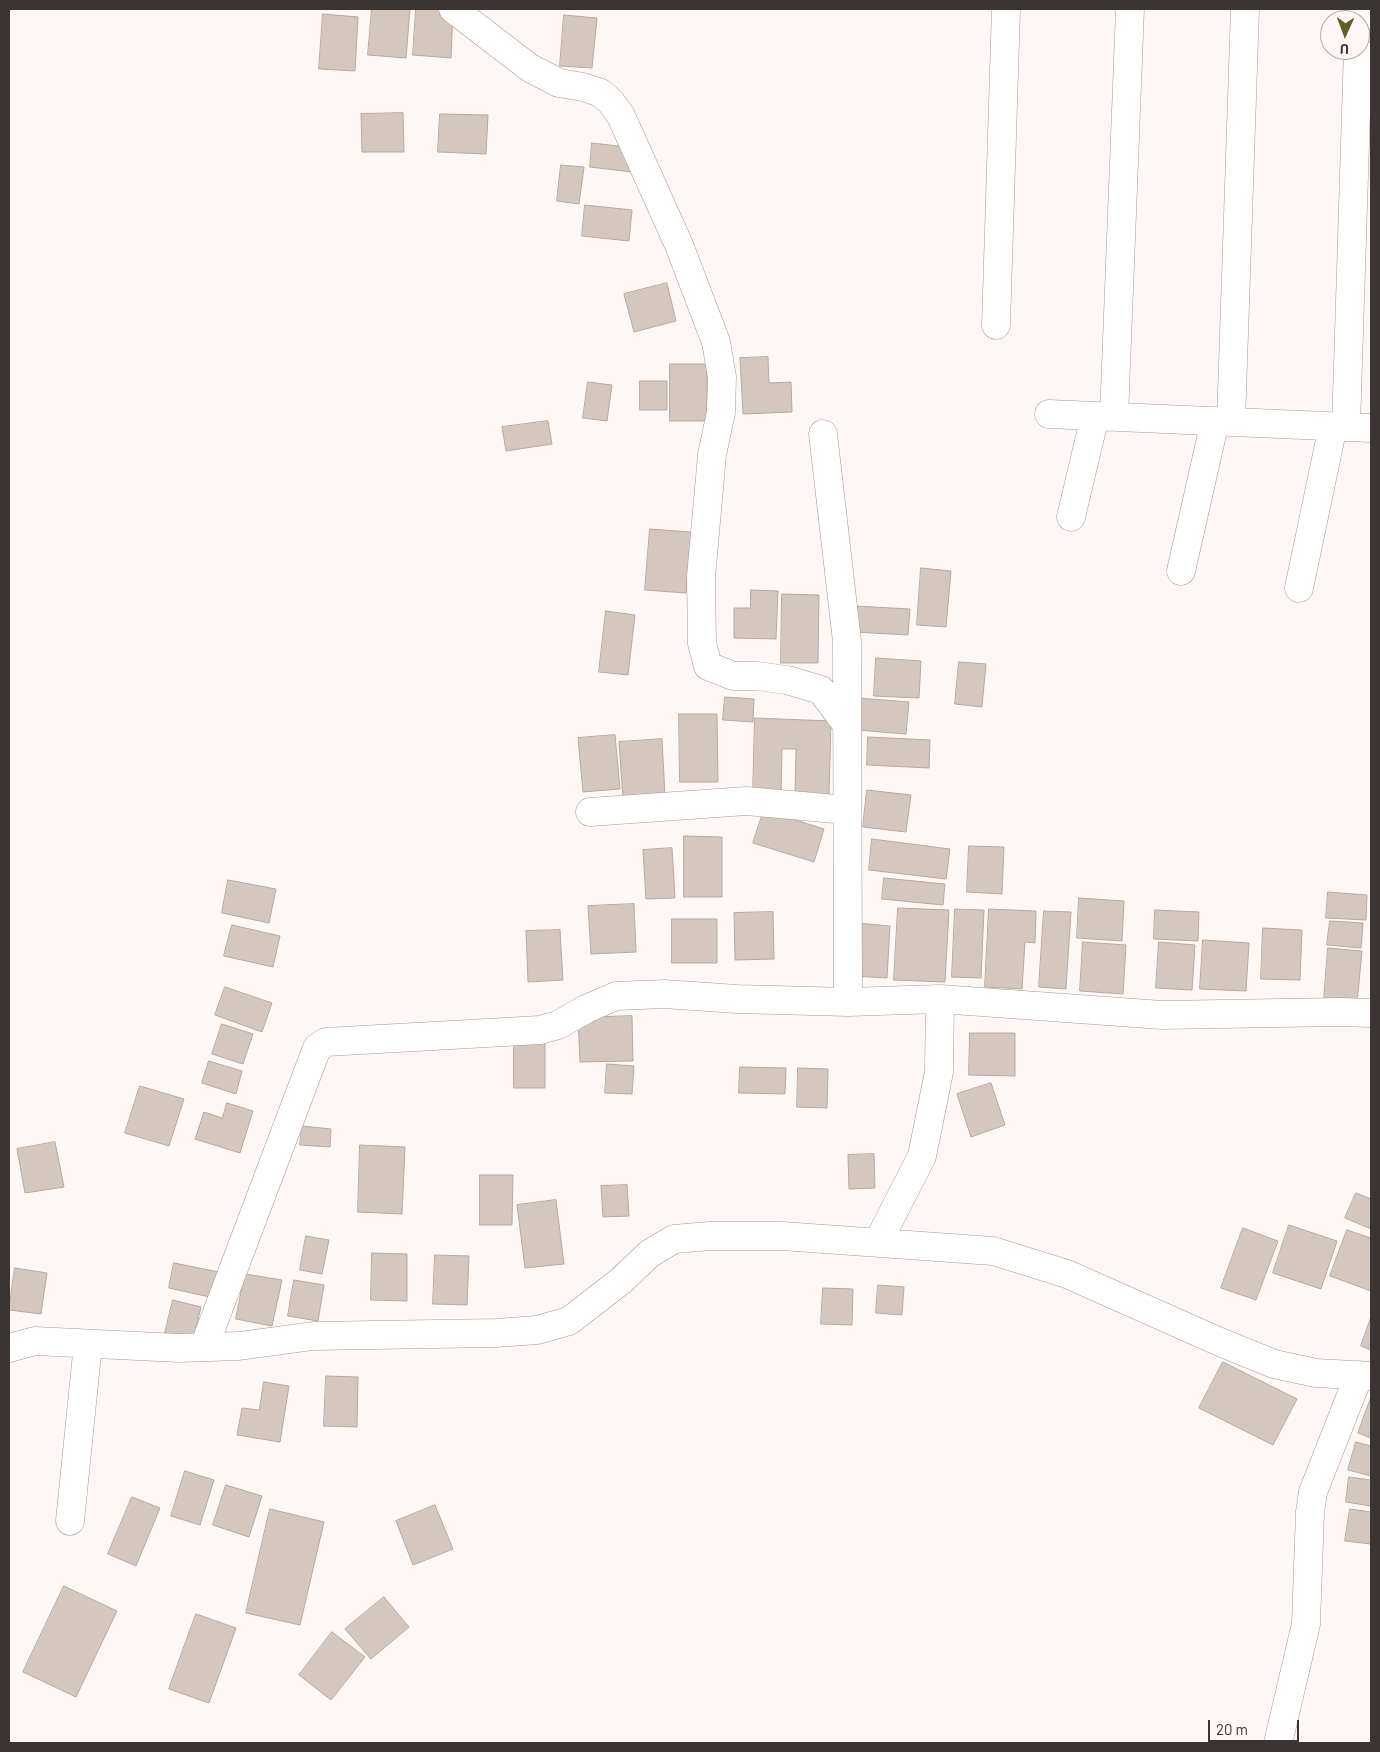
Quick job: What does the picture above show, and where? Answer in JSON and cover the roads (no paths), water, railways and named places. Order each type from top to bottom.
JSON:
[{"type":"street","points":[[453,9],[530,68],[559,83],[583,87],[601,93],[611,102],[621,116],[679,245],[716,342],[722,377],[721,412],[712,456],[701,578],[702,643],[708,666],[732,676],[757,676],[787,680],[821,690],[847,725]]},
{"type":"street","points":[[996,325],[1006,9]]},
{"type":"street","points":[[1071,517],[1105,417],[1130,9]]},
{"type":"street","points":[[1181,571],[1223,421],[1245,9]]},
{"type":"street","points":[[1299,588],[1350,427],[1358,60]]},
{"type":"street","points":[[1049,414],[1350,427]]},
{"type":"street","points":[[823,434],[847,642],[848,1002]]},
{"type":"street","points":[[590,812],[746,801],[847,810]]},
{"type":"street","points":[[204,1347],[317,1048],[326,1042],[540,1030],[558,1025],[586,1009],[616,996],[636,994],[848,1002],[940,999],[1162,1015],[1340,1012],[1371,1014]]},
{"type":"street","points":[[878,1242],[922,1156],[939,1072],[940,999]]},
{"type":"street","points":[[9,1348],[36,1341],[179,1348],[239,1346],[313,1336],[496,1333],[537,1330],[569,1321],[622,1280],[649,1254],[674,1239],[710,1236],[782,1236],[993,1252],[1067,1274],[1274,1364],[1316,1372],[1365,1375],[1313,1492],[1310,1512],[1306,1624],[1278,1743]]},
{"type":"street","points":[[70,1521],[88,1344]]}]
